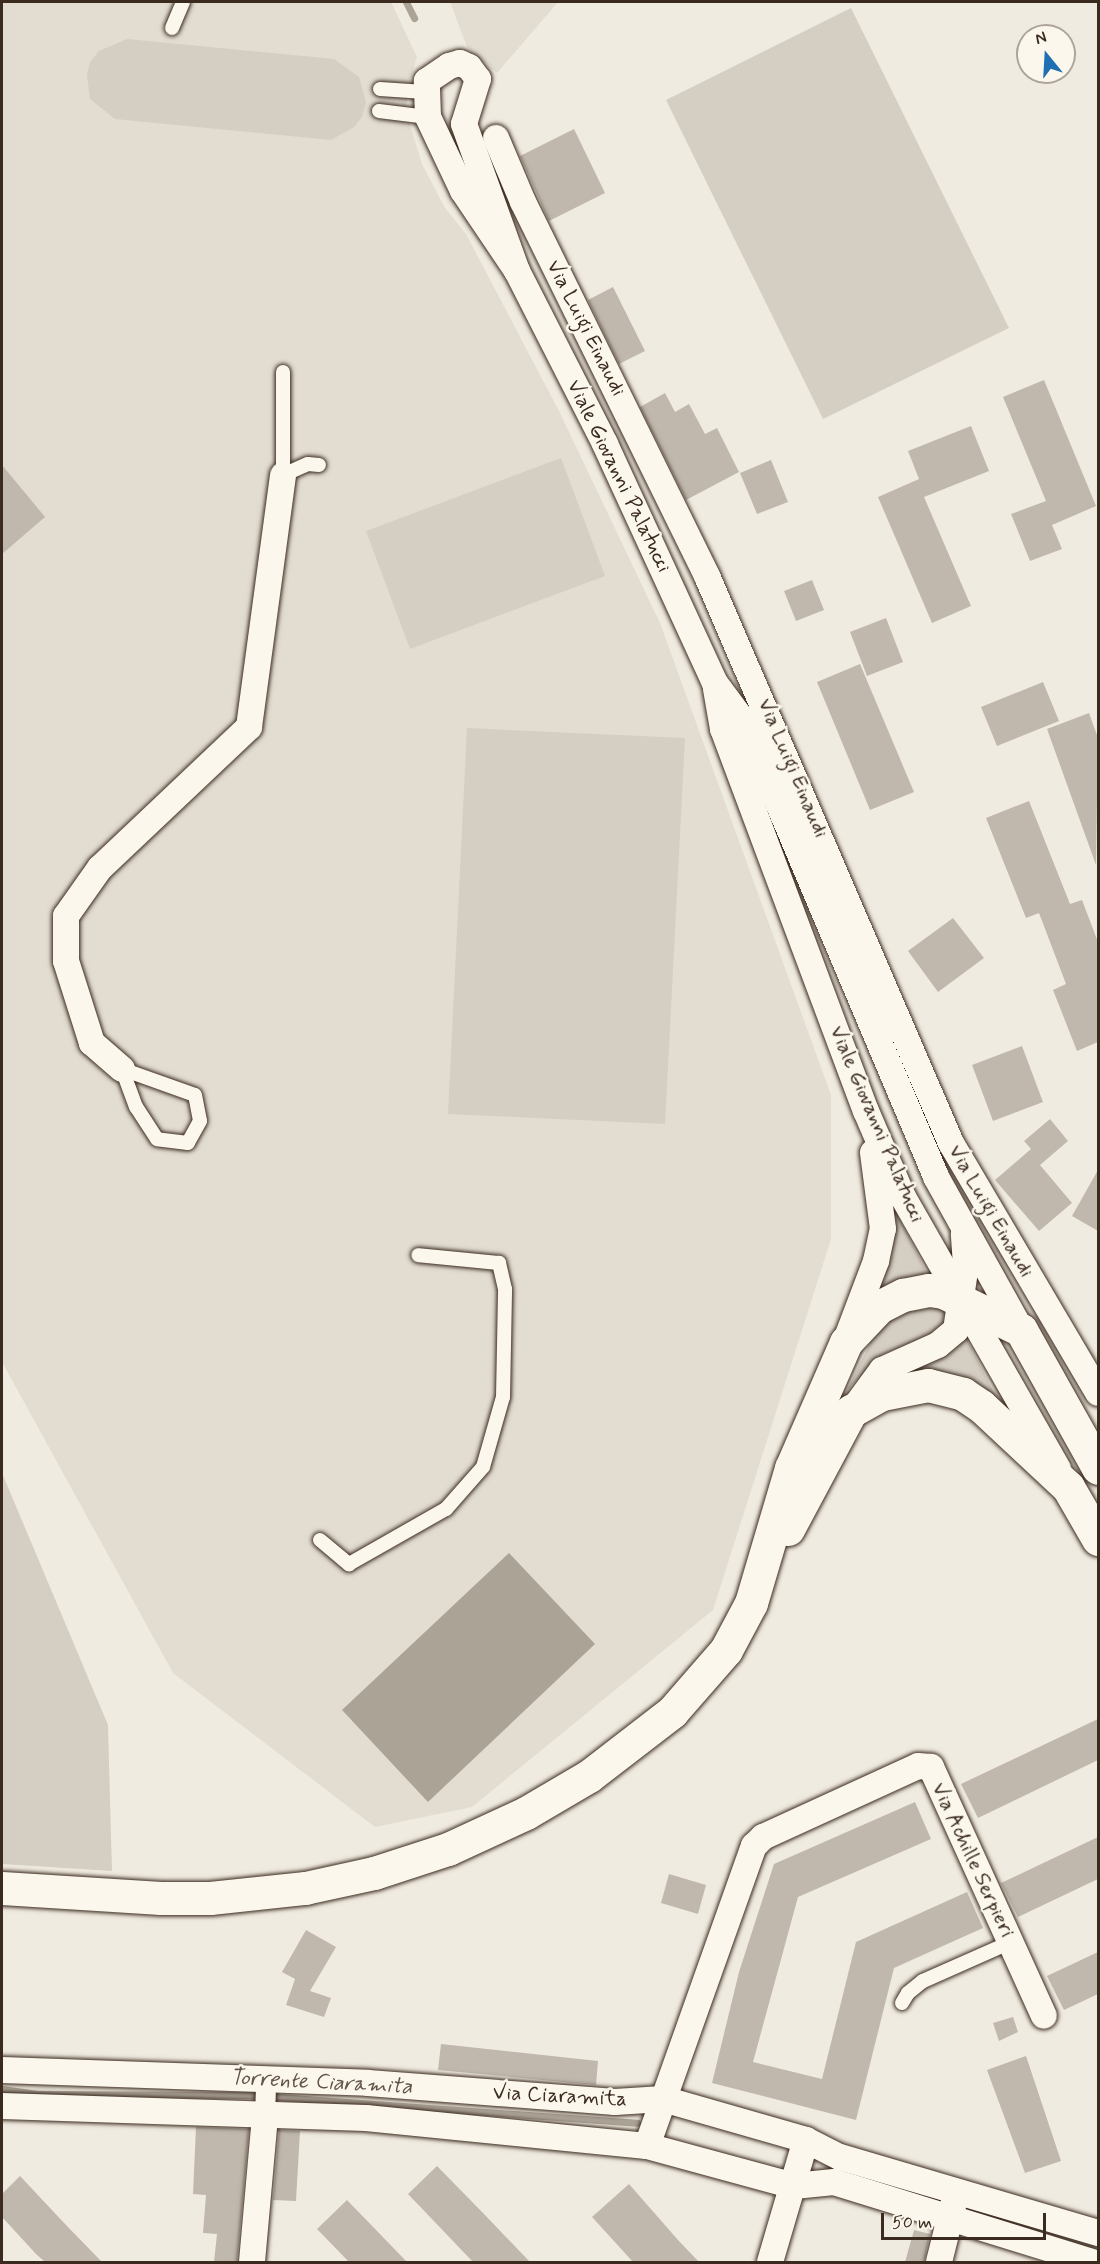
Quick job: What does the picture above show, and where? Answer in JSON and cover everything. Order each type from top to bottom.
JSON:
[{"type":"main road","points":[[762,1575],[777,1507],[791,1468],[846,1342],[879,1307],[903,1295],[929,1290],[961,1300],[1021,1330]]},
{"type":"main road","name":"Viale Giovanni Palatucci","points":[[1021,1330],[1098,1468]]},
{"type":"main road","points":[[2,1888],[161,1899],[210,1899],[305,1888],[409,1863],[494,1830],[556,1797],[621,1754],[694,1690],[740,1628],[762,1575],[852,1411],[882,1394],[913,1385],[944,1388],[963,1394],[981,1406],[1068,1487]]},
{"type":"main road","name":"Viale Giovanni Palatucci","points":[[1068,1487],[1098,1539]]},
{"type":"street","points":[[460,63],[470,67],[478,79],[464,124],[517,271],[463,191],[428,117],[425,92],[427,81],[449,66],[460,63]]},
{"type":"street","name":"Via Luigi Einaudi","points":[[496,138],[523,202],[717,597],[951,1143],[1098,1393]]},
{"type":"street","name":"Viale Giovanni Palatucci","points":[[517,271],[606,444],[715,683],[744,722],[931,1167],[1021,1330]]},
{"type":"street","points":[[122,1068],[92,1043],[66,961],[66,916],[100,868],[249,727],[283,475]]},
{"type":"street","name":"Viale Giovanni Palatucci","points":[[715,683],[723,729],[866,1111],[903,1197],[1068,1487]]},
{"type":"street","points":[[846,1342],[876,1261],[883,1229],[883,1211],[866,1111]]},
{"type":"street","points":[[852,1411],[873,1378],[891,1363],[946,1340],[960,1319],[966,1265],[964,1228]]},
{"type":"street","name":"Via Achille Serpieri","points":[[663,2099],[757,1842],[908,1770],[924,1765],[931,1767],[1044,2016]]},
{"type":"street","name":"Via Ciaramita","points":[[2,2070],[183,2080],[368,2083],[615,2102],[663,2099],[806,2140],[840,2157],[1098,2233]]},
{"type":"street","points":[[183,2080],[185,2115]]},
{"type":"street","points":[[252,2262],[266,2081]]},
{"type":"street","points":[[647,2146],[663,2099]]},
{"type":"street","name":"Via Ciaramita","points":[[2,2106],[185,2115],[366,2118],[647,2146],[794,2186],[834,2182],[1092,2262]]},
{"type":"street","points":[[770,2262],[806,2140]]},
{"type":"street","points":[[939,2262],[956,2191]]},
{"type":"lane","points":[[172,28],[183,2]]},
{"type":"lane","points":[[380,89],[425,92]]},
{"type":"lane","points":[[379,111],[428,117]]},
{"type":"lane","points":[[284,372],[283,475],[308,464],[319,465]]},
{"type":"lane","points":[[122,1068],[195,1095],[200,1121],[188,1143],[157,1139],[136,1107],[122,1068]]},
{"type":"lane","points":[[320,1540],[349,1564],[446,1509],[483,1467],[503,1397],[505,1289],[499,1263],[418,1255]]},
{"type":"lane","points":[[902,2003],[908,1993],[923,1981],[1011,1942]]},
{"type":"shaded area","points":[[2,2],[391,2],[417,57],[407,90],[407,115],[422,164],[445,208],[466,234],[559,411],[660,623],[831,1095],[831,1239],[713,1610],[472,1807],[375,1827],[173,1673],[2,1362]]},
{"type":"shaded area","points":[[450,2],[558,2],[497,73],[467,47]]},
{"type":"shaded area","points":[[851,8],[1009,328],[823,419],[666,100]]},
{"type":"shaded area","points":[[127,39],[334,59],[359,77],[366,102],[362,117],[354,127],[331,140],[115,119],[90,99],[87,75],[90,62],[99,51]]},
{"type":"shaded area","points":[[561,458],[605,576],[410,649],[366,531]]},
{"type":"shaded area","points":[[467,728],[685,738],[665,1124],[448,1114]]},
{"type":"shaded area","points":[[897,1214],[929,1277],[878,1292],[893,1244]]},
{"type":"shaded area","points":[[919,1303],[948,1306],[946,1322],[924,1338],[883,1354],[847,1390],[874,1335],[888,1319]]},
{"type":"shaded area","points":[[966,1338],[999,1402],[954,1377],[909,1371],[947,1353]]},
{"type":"shaded area","points":[[2,1473],[108,1725],[112,1871],[2,1864]]},
{"type":"shaded area","points":[[509,1553],[595,1644],[428,1802],[342,1710]]},
{"type":"building","points":[[574,129],[605,193],[549,221],[520,156]]},
{"type":"building","points":[[613,287],[645,351],[619,364],[588,300]]},
{"type":"building","points":[[1044,380],[1096,506],[1052,525],[1062,549],[1030,561],[1011,514],[1046,501],[1003,397]]},
{"type":"building","points":[[665,393],[675,412],[689,404],[705,434],[717,428],[739,472],[686,500],[640,407]]},
{"type":"building","points":[[971,426],[989,471],[924,497],[971,606],[932,623],[878,497],[919,479],[908,451]]},
{"type":"building","points":[[771,460],[788,502],[757,514],[740,473]]},
{"type":"building","points":[[2,465],[45,517],[2,554]]},
{"type":"building","points":[[812,580],[824,610],[796,621],[784,591]]},
{"type":"building","points":[[886,618],[903,662],[867,676],[850,632]]},
{"type":"building","points":[[860,664],[914,792],[870,810],[817,682]]},
{"type":"building","points":[[1043,682],[1059,721],[997,746],[981,707]]},
{"type":"building","points":[[1089,713],[1098,738],[1096,865],[1047,729]]},
{"type":"building","points":[[1029,801],[1070,904],[1082,900],[1098,942],[1098,1042],[1077,1051],[1053,990],[1066,984],[1039,913],[1026,918],[986,818]]},
{"type":"building","points":[[953,918],[984,958],[938,992],[908,951]]},
{"type":"building","points":[[1022,1046],[1043,1102],[993,1121],[972,1065]]},
{"type":"building","points":[[1050,1119],[1068,1141],[1040,1165],[1072,1203],[1039,1231],[995,1180],[1031,1149],[1024,1141]]},
{"type":"building","points":[[1098,1170],[1098,1231],[1072,1216]]},
{"type":"building","points":[[1098,1719],[1098,1760],[978,1818],[961,1784]]},
{"type":"building","points":[[915,1802],[931,1839],[798,1897],[753,2062],[822,2079],[856,1942],[967,1892],[983,1928],[894,1968],[856,2120],[712,2083],[739,1972],[774,1864]]},
{"type":"building","points":[[1098,1837],[1098,1879],[1018,1917],[1001,1883]]},
{"type":"building","points":[[669,1874],[706,1885],[698,1914],[661,1903]]},
{"type":"building","points":[[306,1930],[336,1947],[310,1991],[331,1998],[324,2017],[286,2005],[295,1979],[282,1972]]},
{"type":"building","points":[[1098,1952],[1098,1994],[1064,2010],[1047,1976]]},
{"type":"building","points":[[1013,2017],[1018,2032],[999,2041],[993,2023]]},
{"type":"building","points":[[441,2044],[598,2061],[596,2085],[438,2070]]},
{"type":"building","points":[[1026,2056],[1061,2161],[1025,2173],[987,2070]]},
{"type":"building","points":[[196,2127],[249,2129],[237,2262],[214,2262],[217,2234],[203,2233],[206,2195],[193,2194]]},
{"type":"building","points":[[279,2130],[300,2131],[296,2201],[273,2200]]},
{"type":"building","points":[[437,2166],[530,2262],[473,2262],[408,2194]]},
{"type":"building","points":[[20,2176],[102,2262],[45,2262],[36,2254],[2,2217],[2,2194]]},
{"type":"building","points":[[629,2184],[699,2262],[633,2262],[592,2217]]},
{"type":"building","points":[[347,2200],[407,2262],[349,2262],[317,2229]]},
{"type":"building","points":[[914,2230],[930,2234],[924,2262],[905,2262]]},
{"type":"waterway","points":[[406,2],[414,18]]},
{"type":"waterway","name":"Torrente Ciaramita","points":[[2,2089],[36,2094],[249,2095],[637,2123]]}]
